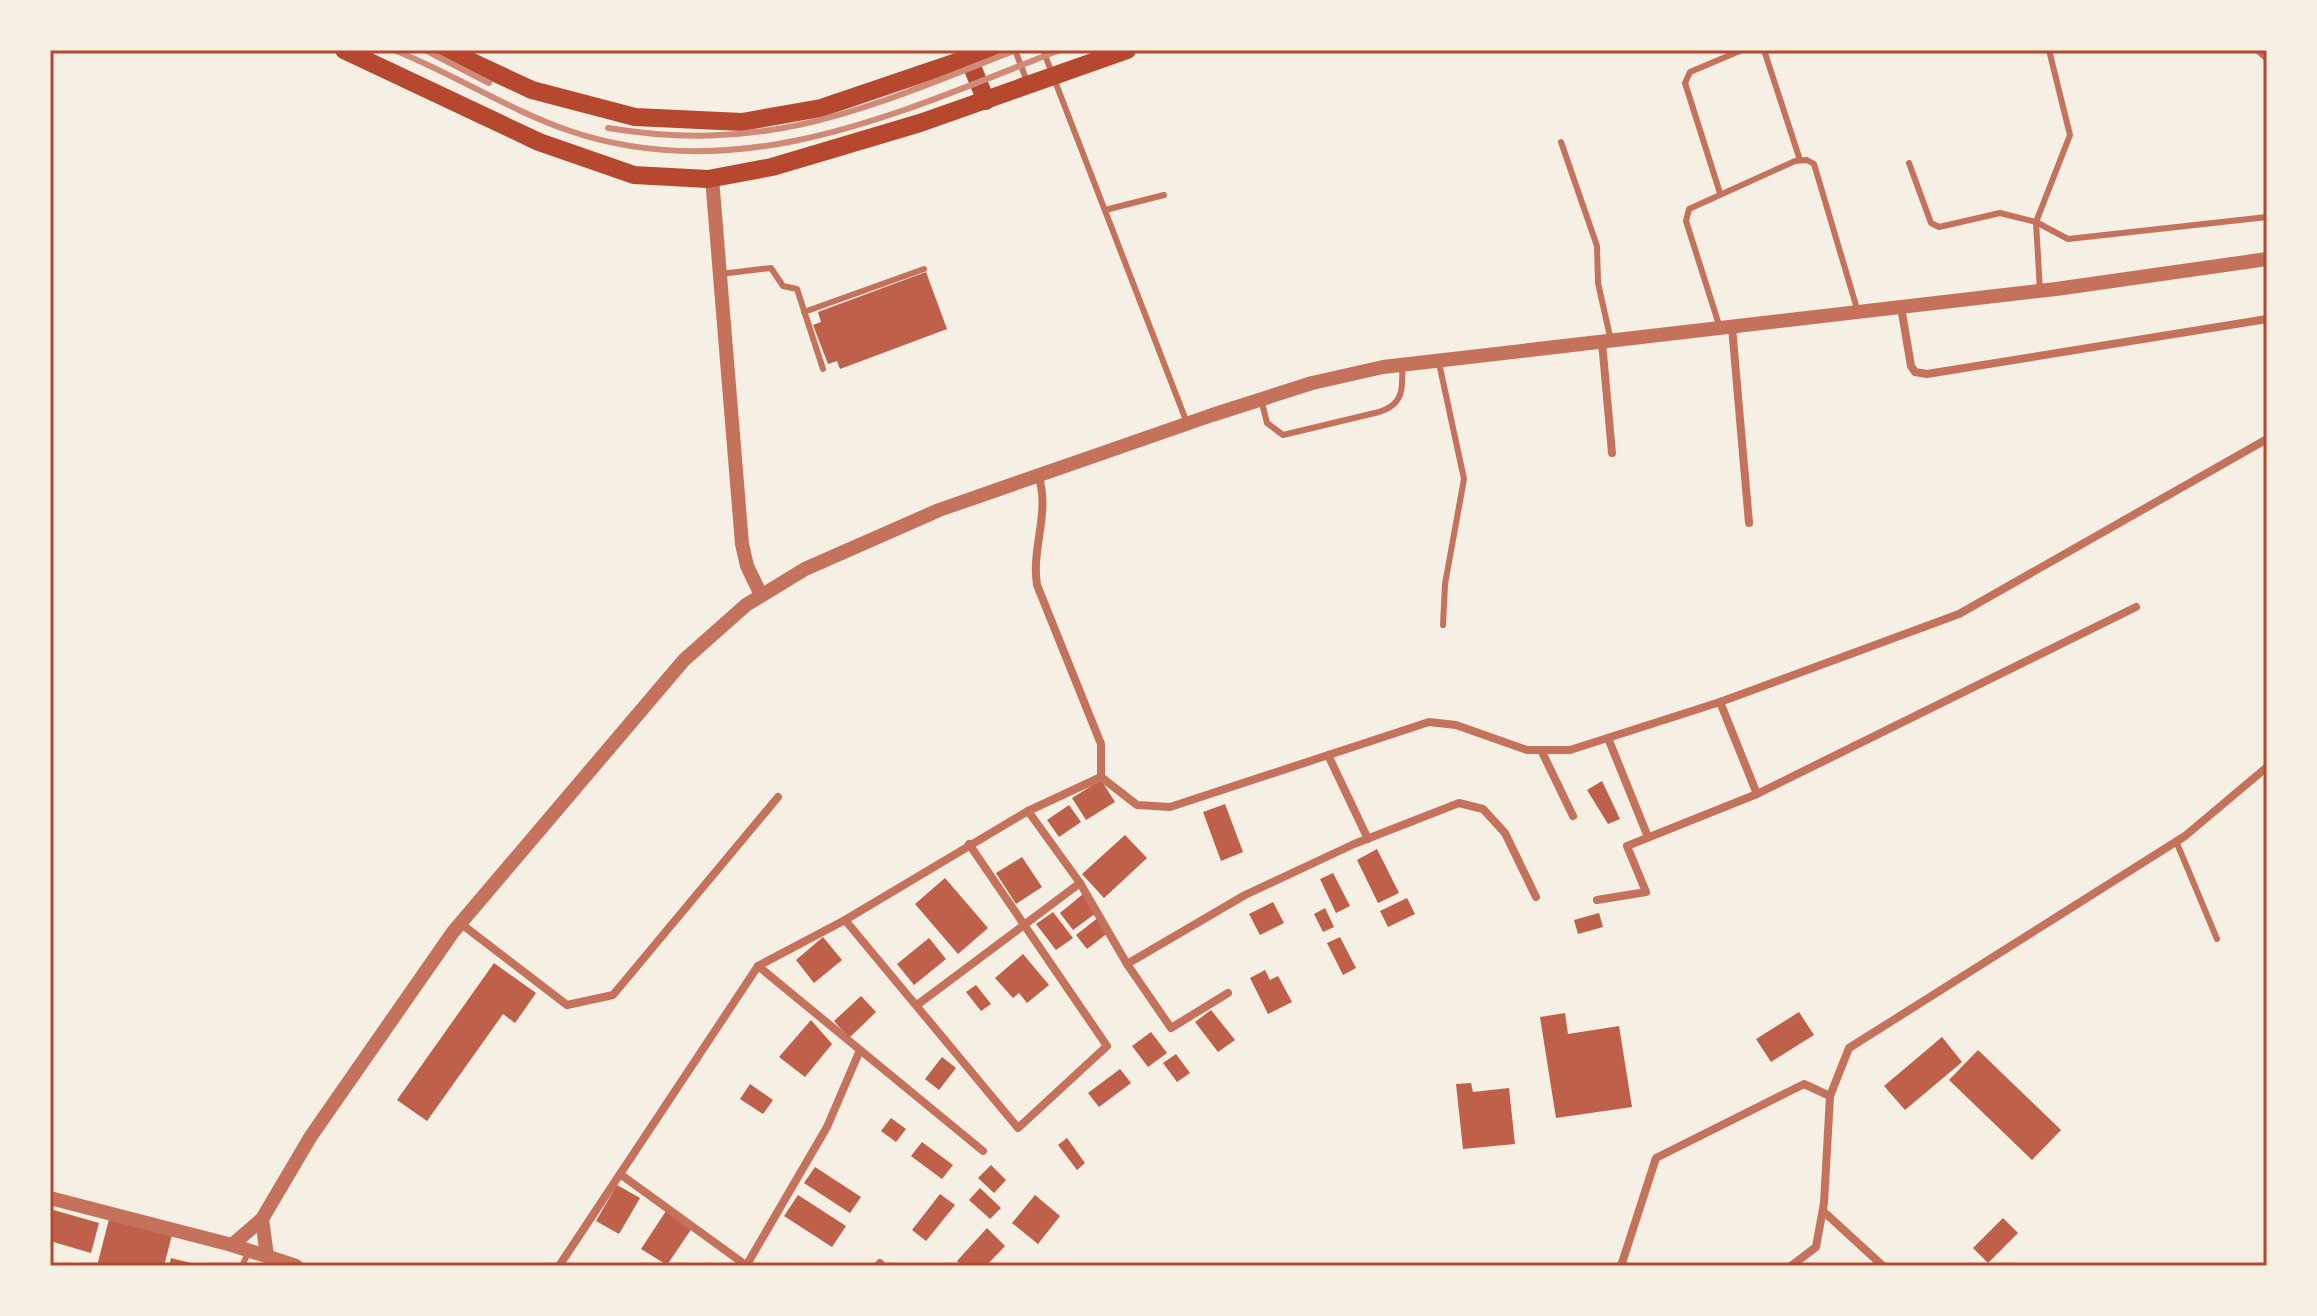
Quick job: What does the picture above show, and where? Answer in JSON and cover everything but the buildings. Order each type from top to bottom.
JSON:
[{"type":"main road","points":[[344,50],[539,142],[634,175],[712,178],[772,167],[986,101],[1127,50]]},
{"type":"main road","points":[[446,50],[532,90],[635,117],[742,122],[821,108],[992,50]]},
{"type":"main road","points":[[969,59],[986,101]]},
{"type":"street","points":[[712,178],[742,544],[747,566],[761,595]]},
{"type":"street","points":[[232,1245],[262,1219],[311,1136],[460,923],[684,660],[761,595],[805,569],[927,516],[1038,475],[1187,423],[1335,377],[1402,363],[2040,291],[2267,259]]},
{"type":"street","points":[[1901,307],[1911,366],[1915,372],[1927,374],[2267,319]]},
{"type":"street","points":[[1726,328],[1749,523]]},
{"type":"street","points":[[1606,342],[1612,453]]},
{"type":"street","points":[[1101,777],[1137,805],[1170,807],[1429,722],[1456,725],[1527,750],[1570,750],[1720,702],[1959,614],[2267,439]]},
{"type":"street","points":[[1038,475],[1044,505],[1035,564],[1037,585],[1101,744],[1101,777]]},
{"type":"street","points":[[1597,900],[1646,892],[1627,846],[1757,794],[2136,607]]},
{"type":"street","points":[[1720,702],[1757,794]]},
{"type":"street","points":[[1608,738],[1648,837]]},
{"type":"street","points":[[1541,750],[1573,816]]},
{"type":"street","points":[[1328,755],[1368,839]]},
{"type":"street","points":[[1791,1266],[1816,1247],[1823,1211],[1830,1096],[1849,1048],[2176,841],[2267,767]]},
{"type":"street","points":[[559,1266],[758,966],[845,920],[1028,811],[1101,777]]},
{"type":"street","points":[[460,923],[567,1005],[613,995],[778,797]]},
{"type":"street","points":[[1127,964],[1245,895],[1368,839],[1459,803],[1483,809],[1505,833],[1536,897]]},
{"type":"street","points":[[1028,811],[1080,883],[1127,964],[1171,1028],[1228,993]]},
{"type":"street","points":[[845,920],[1018,1128],[1107,1046],[969,844]]},
{"type":"street","points":[[917,1005],[1080,883]]},
{"type":"street","points":[[758,966],[983,1151]]},
{"type":"street","points":[[620,1174],[746,1266],[827,1127],[860,1050]]},
{"type":"street","points":[[1621,1266],[1656,1158],[1804,1084],[1830,1096]]},
{"type":"street","points":[[50,1198],[232,1245],[296,1266]]},
{"type":"street","points":[[1823,1211],[1883,1266]]},
{"type":"street","points":[[262,1219],[267,1256]]},
{"type":"lane","points":[[1015,50],[1030,87]]},
{"type":"lane","points":[[1043,50],[1187,423]]},
{"type":"lane","points":[[1720,193],[1685,83],[1690,72],[1742,50]]},
{"type":"lane","points":[[1764,50],[1800,160]]},
{"type":"lane","points":[[2040,291],[2036,222],[2070,135],[2049,50]]},
{"type":"lane","points":[[2257,50],[2267,59]]},
{"type":"lane","points":[[1561,142],[1597,246],[1598,283],[1606,342]]},
{"type":"lane","points":[[1726,328],[1686,221],[1689,209],[1694,204],[1800,160],[1814,164],[1858,312]]},
{"type":"lane","points":[[1909,163],[1934,226],[2000,213],[2036,222],[2068,239],[2267,217]]},
{"type":"lane","points":[[1105,210],[1164,195]]},
{"type":"lane","points":[[720,274],[771,268],[783,286],[797,289],[823,369]]},
{"type":"lane","points":[[804,312],[924,269]]},
{"type":"lane","points":[[1438,359],[1464,479],[1445,584],[1443,625]]},
{"type":"lane","points":[[1261,399],[1267,423],[1283,435],[1379,412],[1394,407],[1399,399],[1403,390],[1402,363]]},
{"type":"lane","points":[[2176,841],[2217,939]]},
{"type":"lane","points":[[242,1266],[249,1251]]},
{"type":"railway","points":[[394,50],[525,113],[570,131],[634,147],[697,151],[759,147],[820,135],[941,97],[1060,50]]},
{"type":"railway","points":[[425,50],[489,83]]},
{"type":"railway","points":[[608,128],[666,135],[720,135],[770,130],[865,107],[1016,50]]}]
